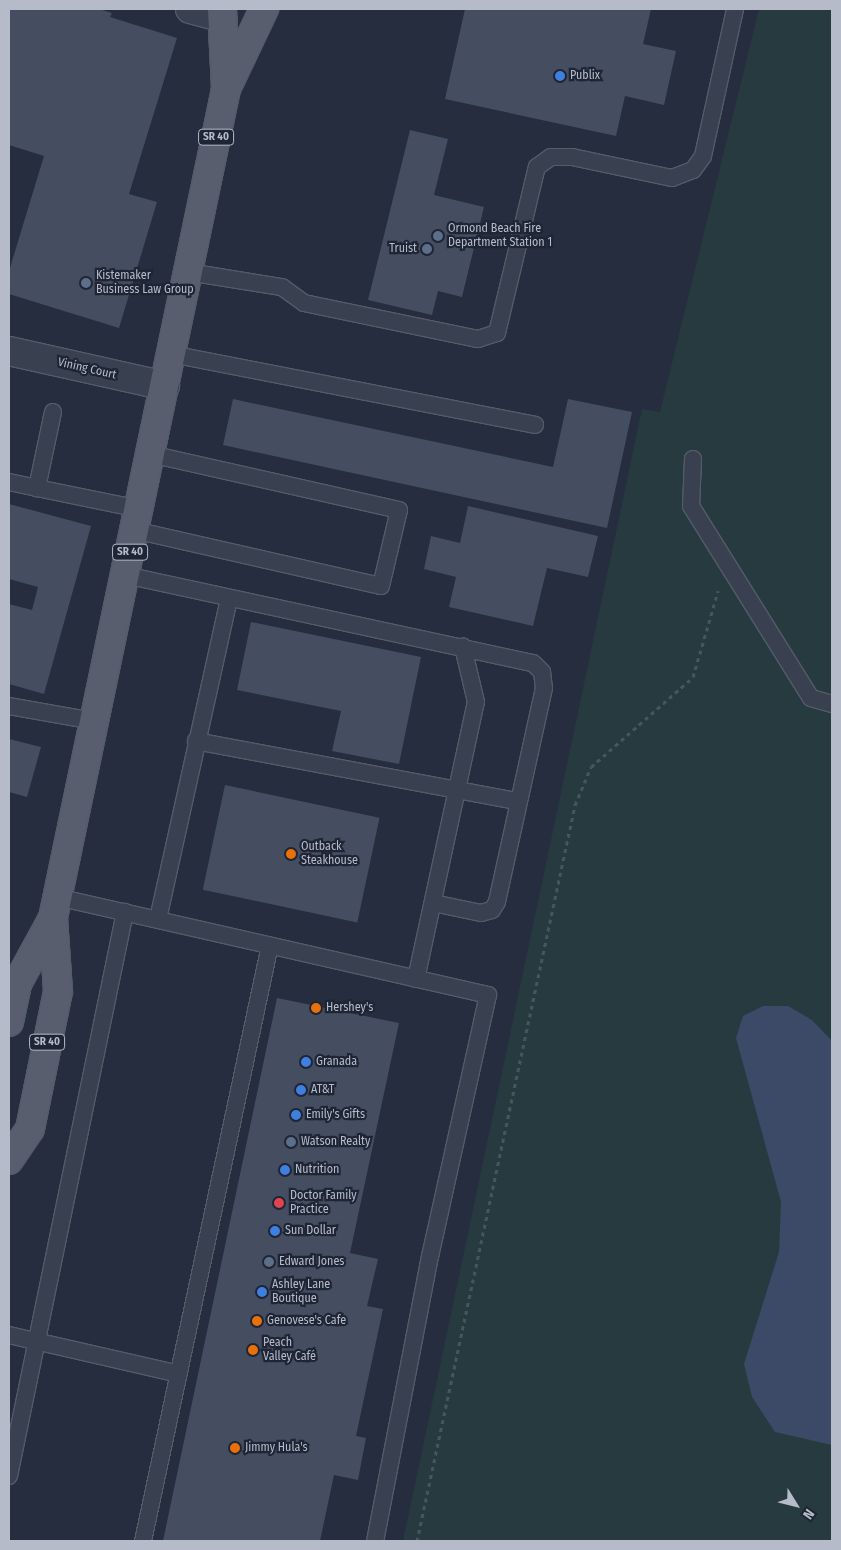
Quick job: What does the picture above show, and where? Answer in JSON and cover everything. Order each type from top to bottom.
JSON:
[{"type":"main road","name":"SR 40","points":[[9,1160],[30,1129],[58,991],[55,907],[226,89],[264,9]]},
{"type":"main road","name":"SR 40","points":[[221,13],[226,89]]},
{"type":"main road","name":"SR 40","points":[[9,1022],[13,983],[55,907]]},
{"type":"street","points":[[190,9],[221,13]]},
{"type":"street","name":"Vining Court","points":[[9,351],[165,386]]},
{"type":"lane","points":[[188,272],[282,287],[304,303],[478,339],[497,333],[537,166],[551,157],[572,157],[672,178],[693,170],[703,156],[735,9]]},
{"type":"lane","points":[[171,354],[535,425]]},
{"type":"lane","points":[[37,488],[53,412]]},
{"type":"lane","points":[[9,482],[37,488],[137,520],[381,586],[399,510],[150,454]]},
{"type":"lane","points":[[693,459],[691,506],[725,564],[811,698],[832,704]]},
{"type":"lane","points":[[125,575],[228,599],[533,663],[542,672],[544,688],[492,910],[481,913],[433,903]]},
{"type":"lane","points":[[158,919],[228,599]]},
{"type":"lane","points":[[416,978],[476,702],[463,648]]},
{"type":"lane","points":[[9,706],[94,721]]},
{"type":"lane","points":[[196,741],[518,801]]},
{"type":"lane","points":[[55,907],[125,912],[488,995],[430,1256],[375,1541]]},
{"type":"lane","points":[[9,1476],[125,912]]},
{"type":"lane","points":[[143,1541],[270,945]]},
{"type":"lane","points":[[9,1335],[179,1374]]},
{"type":"path","points":[[417,1541],[575,805],[590,767],[693,677],[725,564]]},
{"type":"shaded area","points":[[759,9],[832,9],[832,1541],[403,1541],[642,409],[660,412]]},
{"type":"water","points":[[763,1006],[788,1006],[812,1020],[832,1041],[832,1445],[775,1432],[752,1397],[744,1364],[779,1252],[781,1202],[736,1038],[743,1016]]},
{"type":"building","points":[[9,9],[99,9],[112,13],[110,17],[177,38],[129,194],[157,202],[119,328],[9,294],[9,271],[44,156],[9,145]]},
{"type":"building","name":"Publix","points":[[465,9],[651,9],[643,44],[676,51],[664,105],[625,96],[616,136],[445,99]]},
{"type":"building","name":"Truist","points":[[410,130],[448,139],[434,195],[484,207],[462,297],[438,291],[432,315],[368,300]]},
{"type":"building","points":[[233,399],[553,467],[568,399],[632,412],[607,528],[223,445]]},
{"type":"building","points":[[9,504],[91,526],[44,694],[9,684],[9,604],[32,610],[38,587],[9,579]]},
{"type":"building","points":[[468,506],[598,536],[588,577],[547,568],[533,626],[449,607],[456,577],[424,569],[431,536],[460,543]]},
{"type":"building","points":[[251,622],[421,657],[399,764],[332,751],[341,711],[237,690]]},
{"type":"building","points":[[9,739],[41,747],[27,797],[9,792]]},
{"type":"building","name":"Outback Steakhouse","points":[[225,785],[380,818],[357,923],[203,890]]},
{"type":"building","points":[[277,998],[399,1023],[350,1253],[378,1259],[367,1306],[383,1309],[356,1436],[366,1438],[358,1480],[334,1475],[320,1541],[163,1541]]},
{"type":"place","name":"Publix","points":[[560,76]]},
{"type":"place","name":"Ormond Beach Fire Department Station 1","points":[[438,236]]},
{"type":"place","name":"Truist","points":[[427,249]]},
{"type":"place","name":"Kistemaker Business Law Group","points":[[86,283]]},
{"type":"place","name":"Outback Steakhouse","points":[[291,854]]},
{"type":"place","name":"Hershey's","points":[[316,1008]]},
{"type":"place","name":"Granada","points":[[306,1062]]},
{"type":"place","name":"AT&T","points":[[301,1090]]},
{"type":"place","name":"Emily's Gifts","points":[[296,1115]]},
{"type":"place","name":"Watson Realty","points":[[291,1142]]},
{"type":"place","name":"Nutrition","points":[[285,1170]]},
{"type":"place","name":"Doctor Family Practice","points":[[279,1203]]},
{"type":"place","name":"Sun Dollar","points":[[275,1231]]},
{"type":"place","name":"Edward Jones","points":[[269,1262]]},
{"type":"place","name":"Ashley Lane Boutique","points":[[262,1292]]},
{"type":"place","name":"Genovese's Cafe","points":[[257,1321]]},
{"type":"place","name":"Peach Valley Café","points":[[253,1350]]},
{"type":"place","name":"Jimmy Hula's","points":[[235,1448]]}]
